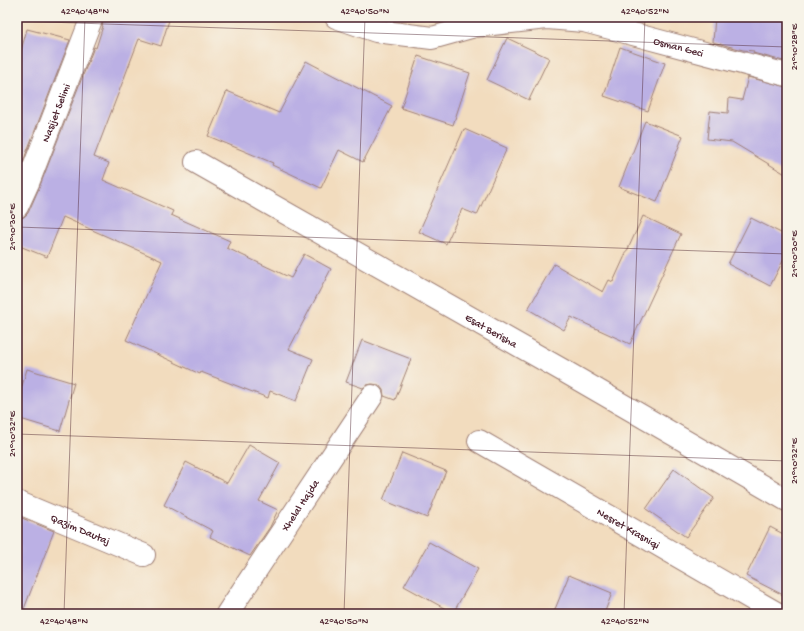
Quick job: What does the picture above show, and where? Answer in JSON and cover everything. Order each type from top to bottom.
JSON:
[{"type":"street","name":"Nasijet Selimi","points":[[17,207],[28,183],[92,17]]},
{"type":"street","name":"Osman Geci","points":[[336,17],[376,31],[432,38],[475,26],[547,18],[584,21],[787,74]]},
{"type":"street","name":"Esat Berisha","points":[[196,162],[557,367],[787,500]]},
{"type":"street","name":"Xhelal Hajda","points":[[227,614],[372,396]]},
{"type":"street","name":"Nesret Krasniqi","points":[[479,441],[778,614]]},
{"type":"street","name":"Qazim Dautaj","points":[[17,502],[144,555]]},
{"type":"building","points":[[104,17],[170,17],[161,46],[139,39],[94,157],[109,163],[103,180],[173,211],[171,215],[230,241],[227,248],[291,278],[304,254],[331,269],[289,349],[313,359],[296,401],[270,391],[268,398],[201,372],[200,374],[126,340],[162,261],[63,217],[47,257],[17,245],[17,219],[24,217],[28,213],[39,188],[94,47],[96,48],[103,26]]},
{"type":"building","points":[[715,17],[787,17],[787,62],[753,53],[754,51],[743,50],[713,42]]},
{"type":"building","points":[[27,29],[70,40],[17,177],[17,65]]},
{"type":"building","points":[[507,38],[549,58],[529,100],[487,80]]},
{"type":"building","points":[[620,47],[665,63],[648,111],[604,96]]},
{"type":"building","points":[[418,56],[470,73],[453,125],[401,108]]},
{"type":"building","points":[[306,61],[392,106],[363,162],[339,150],[321,188],[272,165],[273,163],[208,136],[227,91],[279,113]]},
{"type":"building","points":[[748,77],[787,87],[787,175],[732,142],[707,139],[710,111],[728,113],[729,98],[742,100]]},
{"type":"building","points":[[645,121],[683,136],[657,202],[619,187]]},
{"type":"building","points":[[464,129],[507,148],[477,215],[462,209],[446,244],[419,232]]},
{"type":"building","points":[[643,216],[681,234],[630,344],[571,317],[564,330],[528,309],[554,264],[603,292],[609,280],[613,282]]},
{"type":"building","points":[[751,218],[787,236],[787,253],[770,286],[728,264]]},
{"type":"building","points":[[362,340],[411,359],[395,400],[384,396],[383,390],[379,385],[372,384],[363,388],[346,382]]},
{"type":"building","points":[[27,369],[74,383],[60,431],[17,418],[17,403]]},
{"type":"building","points":[[249,445],[280,463],[259,501],[278,510],[270,527],[250,556],[210,537],[213,531],[164,505],[186,462],[227,483]]},
{"type":"building","points":[[402,453],[446,471],[427,518],[383,500]]},
{"type":"building","points":[[674,469],[714,498],[686,537],[646,509]]},
{"type":"building","points":[[17,516],[54,531],[22,614],[17,614]]},
{"type":"building","points":[[770,527],[787,536],[787,597],[746,576]]},
{"type":"building","points":[[429,542],[478,569],[453,613],[404,586]]},
{"type":"building","points":[[569,575],[612,593],[604,614],[553,614]]}]
